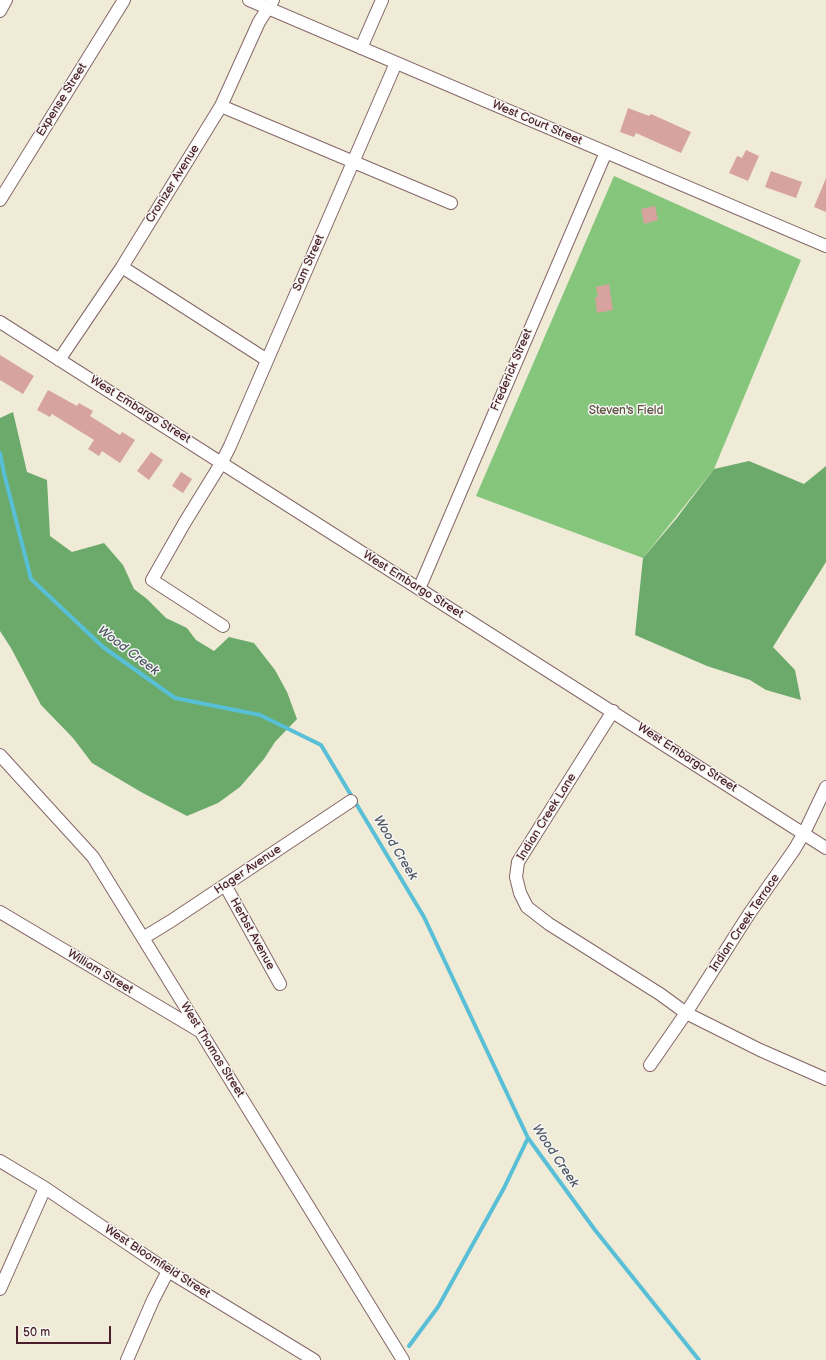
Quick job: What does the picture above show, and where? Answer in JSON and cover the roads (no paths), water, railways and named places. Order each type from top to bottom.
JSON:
[{"type":"street","points":[[0,11],[6,0]]},
{"type":"street","name":"Expense Street","points":[[0,200],[124,0]]},
{"type":"street","name":"West Court Street","points":[[249,0],[270,4],[360,48],[826,246]]},
{"type":"street","points":[[360,48],[382,0]]},
{"type":"street","name":"Cronizer Avenue","points":[[59,360],[122,268],[221,106],[259,22],[270,4]]},
{"type":"street","name":"Sam Street","points":[[223,626],[152,580],[185,522],[222,462],[396,63]]},
{"type":"street","points":[[221,106],[451,203]]},
{"type":"street","name":"Frederick Street","points":[[419,589],[606,152]]},
{"type":"street","points":[[122,268],[267,360]]},
{"type":"street","name":"West Embargo Street","points":[[0,322],[826,848]]},
{"type":"street","name":"Indian Creek Lane","points":[[613,711],[518,862],[516,877],[520,893],[527,907],[549,924],[660,994],[686,1013]]},
{"type":"street","name":"West Thomas Street","points":[[0,755],[93,857],[403,1360]]},
{"type":"street","name":"Indian Creek Terrace","points":[[650,1065],[686,1013],[749,914],[794,850],[804,833],[826,787]]},
{"type":"street","name":"Hager Avenue","points":[[143,938],[171,921],[351,801]]},
{"type":"street","name":"Herbst Avenue","points":[[225,885],[280,984]]},
{"type":"street","name":"William Street","points":[[0,912],[200,1032]]},
{"type":"street","points":[[686,1013],[760,1050],[826,1079]]},
{"type":"street","name":"West Bloomfield Street","points":[[0,1161],[45,1188],[168,1270],[314,1360]]},
{"type":"street","points":[[0,1290],[45,1188]]},
{"type":"street","points":[[128,1360],[153,1300],[168,1270]]},
{"type":"waterway","name":"Wood Creek","points":[[0,453],[31,579],[103,647],[175,698],[260,715],[321,745],[424,917],[528,1138],[595,1230],[699,1360]]},
{"type":"waterway","points":[[409,1346],[438,1307],[504,1188],[528,1138]]},
{"type":"park label","name":"Steven's Field","points":[[626,411]]}]
